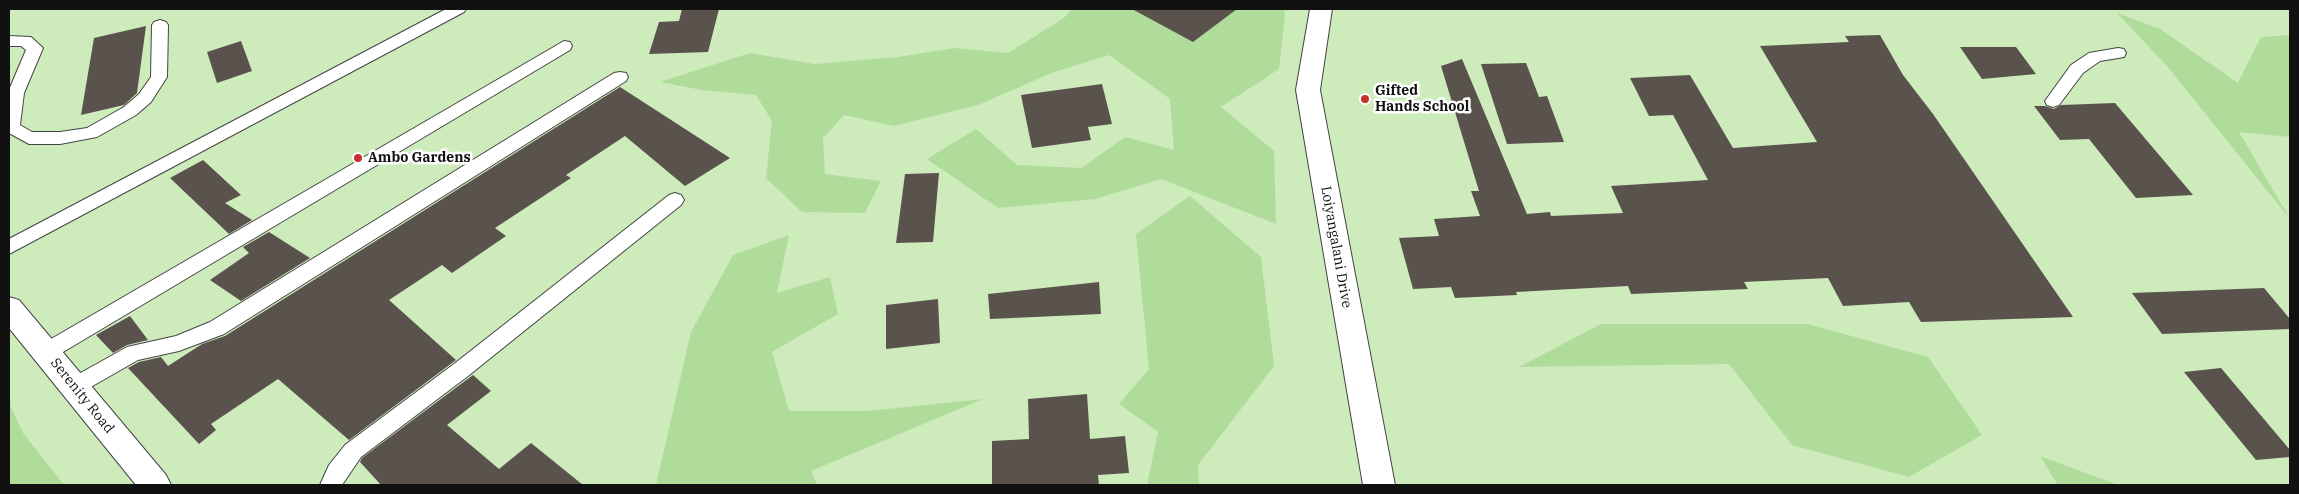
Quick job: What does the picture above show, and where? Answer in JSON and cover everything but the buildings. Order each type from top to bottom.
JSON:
[{"type":"street","name":"Loiyangalani Drive","points":[[1330,9],[1321,9],[1308,90],[1379,485]]},
{"type":"street","name":"Serenity Road","points":[[9,308],[75,386],[154,485]]},
{"type":"lane","points":[[9,247],[458,9]]},
{"type":"lane","points":[[9,41],[25,41],[35,48],[16,93],[11,127],[29,138],[60,138],[91,132],[130,111],[145,98],[159,78],[160,25]]},
{"type":"lane","points":[[46,352],[564,46]]},
{"type":"lane","points":[[2053,101],[2078,69],[2095,57],[2118,53]]},
{"type":"lane","points":[[75,386],[134,353],[179,343],[217,328],[620,77]]},
{"type":"lane","points":[[331,485],[337,472],[353,451],[461,370],[675,200]]},
{"type":"green space","points":[[9,9],[2290,9],[2290,485],[9,485]]},
{"type":"green space","points":[[1072,9],[1284,9],[1285,16],[1279,69],[1221,107],[1274,151],[1276,224],[1161,179],[1095,199],[998,208],[927,159],[976,129],[1017,165],[1082,168],[1125,137],[1174,150],[1170,99],[1109,55],[1054,72],[978,105],[894,126],[844,115],[823,138],[825,174],[881,181],[865,213],[802,212],[766,178],[772,121],[756,95],[702,90],[660,82],[750,53],[814,64],[898,57],[955,48],[1008,53],[1064,18]]},
{"type":"green space","points":[[2117,13],[2160,29],[2238,83],[2261,37],[2290,35],[2290,137],[2239,132],[2290,219],[2167,66]]},
{"type":"green space","points":[[1190,196],[1261,257],[1274,366],[1198,465],[1199,485],[1147,485],[1158,432],[1119,404],[1149,369],[1136,234]]},
{"type":"green space","points":[[789,235],[777,293],[830,277],[838,314],[772,352],[789,411],[868,411],[983,399],[811,471],[817,485],[656,485],[691,332],[733,255]]},
{"type":"green space","points":[[1601,324],[1808,324],[1928,357],[1982,435],[1909,477],[1792,445],[1729,364],[1519,367]]},
{"type":"green space","points":[[9,403],[23,433],[64,485],[9,485]]},
{"type":"green space","points":[[2040,456],[2118,485],[2058,485]]},
{"type":"place","name":"Gifted Hands School","points":[[1365,99]]},
{"type":"place","name":"Ambo Gardens","points":[[358,158]]}]
